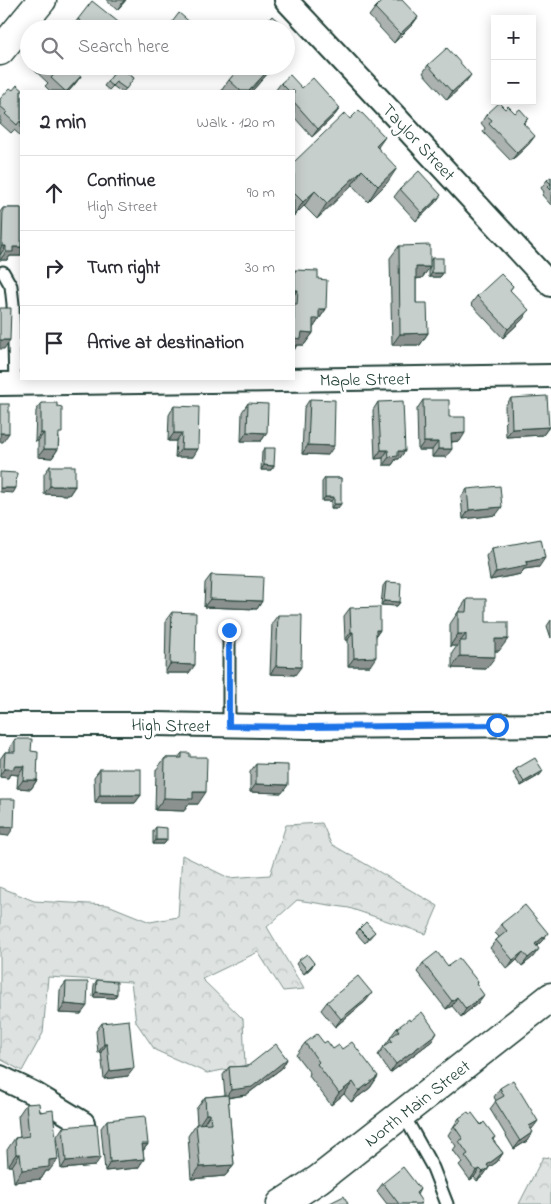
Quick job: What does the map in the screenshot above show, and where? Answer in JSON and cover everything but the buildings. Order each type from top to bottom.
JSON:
[{"type":"main road","points":[[26,20],[42,0]]},
{"type":"main road","points":[[0,51],[20,27]]},
{"type":"main road","name":"North Main Street","points":[[280,1204],[319,1179],[551,997]]},
{"type":"street","name":"Taylor Street","points":[[286,0],[551,285]]},
{"type":"street","name":"Maple Street","points":[[295,380],[551,376]]},
{"type":"street","name":"Maple Street","points":[[8,384],[280,380]]},
{"type":"street","name":"High Street","points":[[0,724],[308,727],[551,725]]},
{"type":"street","points":[[0,1077],[33,1092],[83,1123]]},
{"type":"lane","points":[[3,272],[10,286],[13,304],[8,384]]},
{"type":"lane","points":[[229,630],[229,726]]},
{"type":"lane","points":[[403,1114],[432,1168],[447,1204]]},
{"type":"green space","points":[[322,823],[331,844],[438,906],[426,934],[349,908],[297,900],[267,927],[304,989],[283,991],[258,952],[202,979],[243,1019],[245,1066],[207,1073],[155,1050],[136,1022],[131,982],[48,977],[43,1033],[22,1071],[0,1059],[0,887],[34,901],[108,905],[150,922],[178,917],[182,855],[229,878],[270,875],[286,825]]},
{"type":"green space","points":[[543,1157],[551,1158],[551,1204],[519,1204]]},
{"type":"route","points":[[229,630],[229,726],[497,725]]}]
